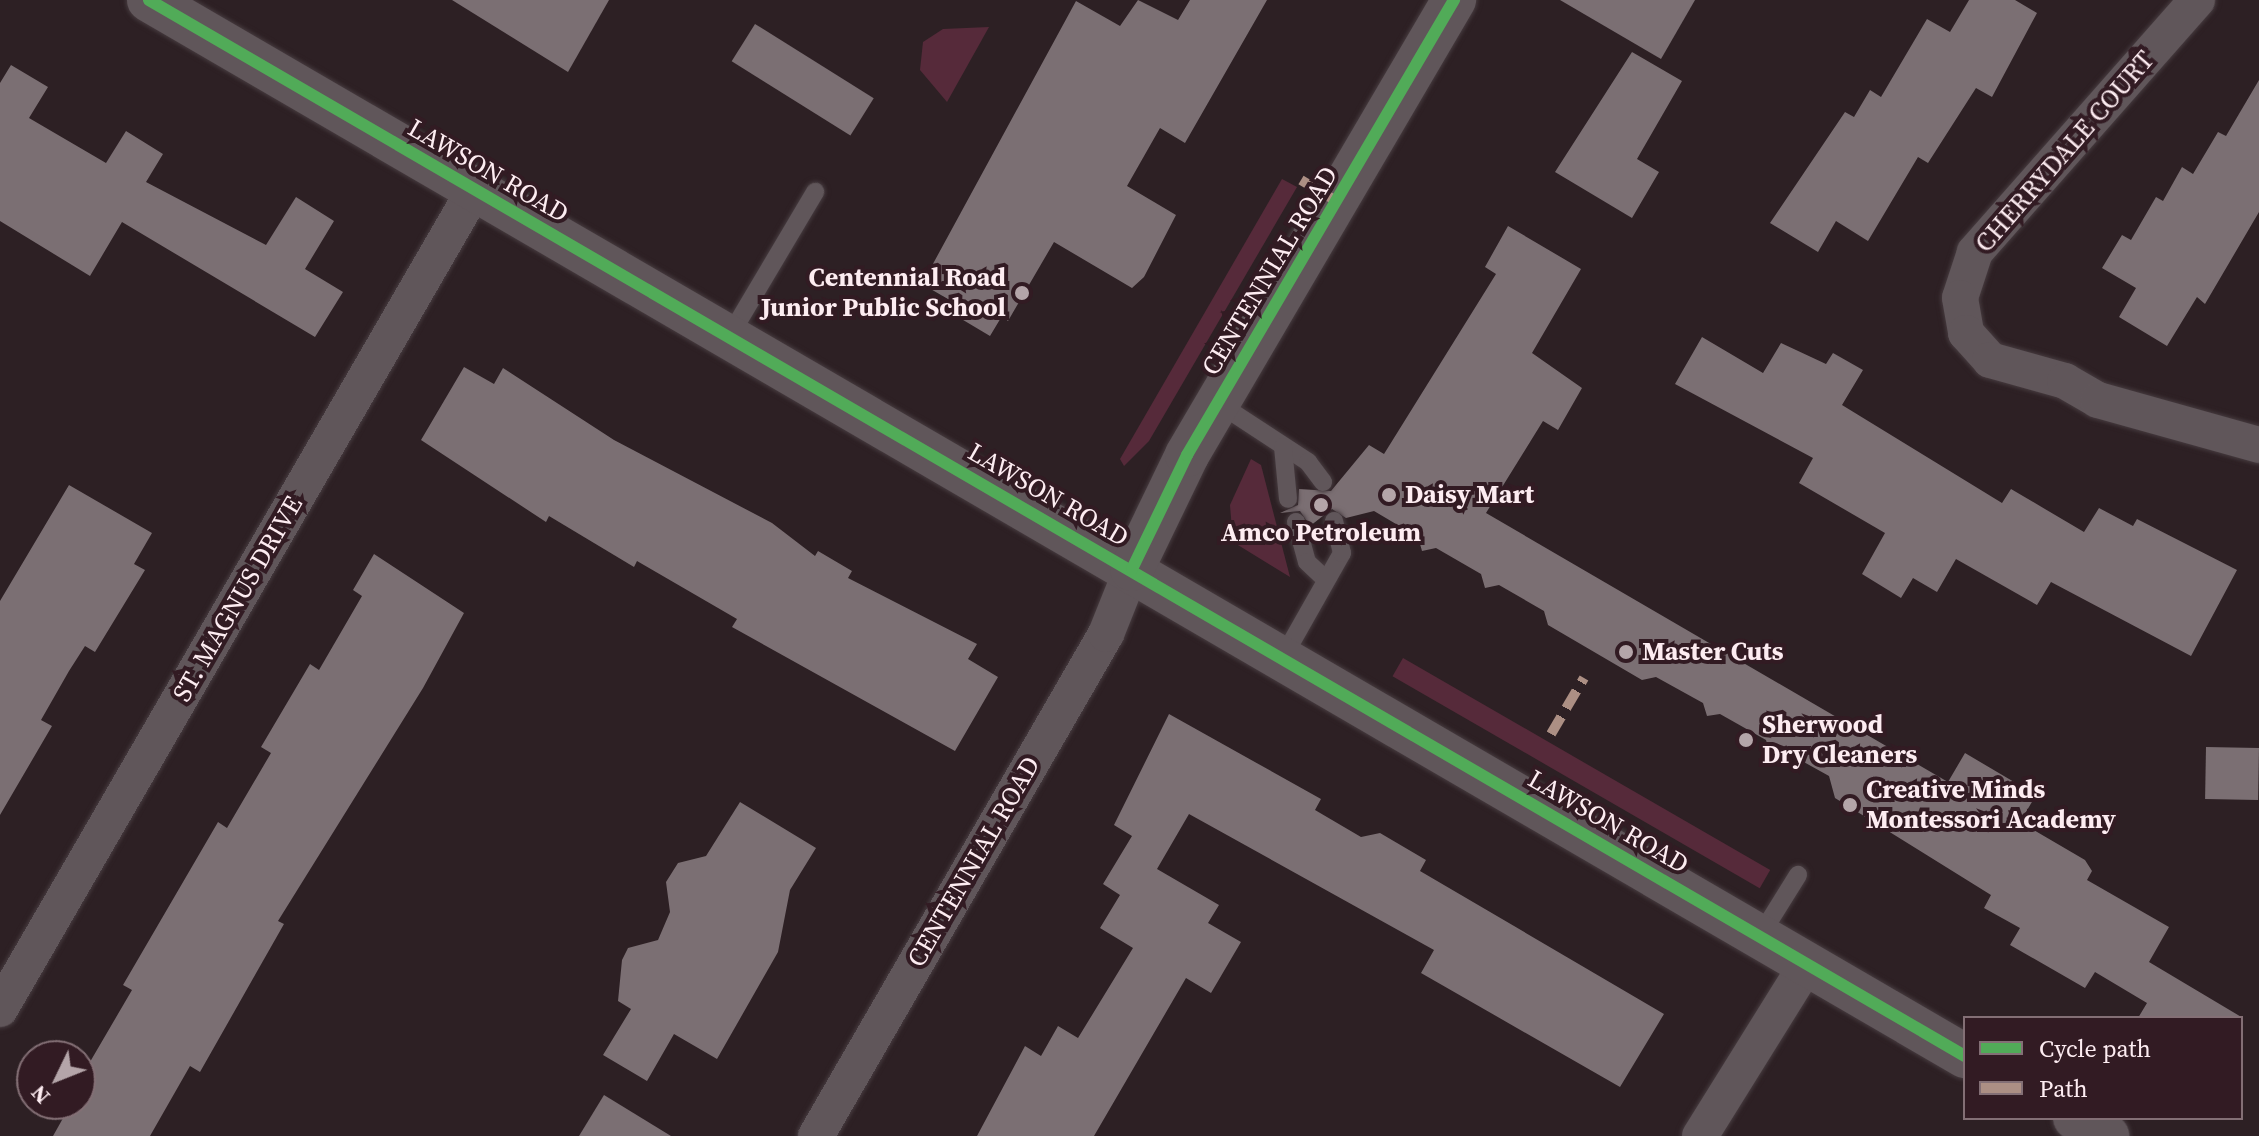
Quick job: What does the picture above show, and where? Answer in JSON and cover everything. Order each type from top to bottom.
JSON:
[{"type":"street","name":"LAWSON ROAD","points":[[149,0],[1963,1055]]},
{"type":"street","name":"CENTENNIAL ROAD","points":[[816,1136],[1106,634],[1132,569],[1218,403],[1454,0]]},
{"type":"street","name":"CHERRYDALE COURT","points":[[2197,0],[1975,252],[1960,298],[1966,333],[1990,360],[2065,381],[2098,400],[2259,445]]},
{"type":"street","name":"ST. MAGNUS DRIVE","points":[[0,1009],[475,189]]},
{"type":"street","points":[[1700,1136],[1806,966]]},
{"type":"street","points":[[2079,1120],[2107,1136]]},
{"type":"lane","points":[[729,337],[815,192]]},
{"type":"lane","points":[[1218,403],[1283,447],[1323,482]]},
{"type":"lane","points":[[1283,447],[1288,499]]},
{"type":"lane","points":[[1282,659],[1342,553],[1334,521]]},
{"type":"lane","points":[[1296,522],[1307,562],[1325,579]]},
{"type":"lane","points":[[1760,936],[1798,875]]},
{"type":"shaded area","points":[[989,27],[947,102],[920,70],[923,42],[943,29]]},
{"type":"shaded area","points":[[1282,179],[1297,187],[1149,441],[1124,466],[1120,459]]},
{"type":"shaded area","points":[[1251,459],[1261,465],[1290,577],[1233,542],[1230,505]]},
{"type":"shaded area","points":[[1403,658],[1770,870],[1760,888],[1392,676]]},
{"type":"building","points":[[452,0],[609,0],[568,72]]},
{"type":"building","points":[[1138,0],[1178,20],[1190,0],[1267,0],[1185,143],[1160,128],[1127,186],[1176,215],[1144,277],[1132,288],[1054,242],[1008,321],[1002,316],[990,336],[948,311],[953,302],[922,284],[1076,1],[1120,26]]},
{"type":"building","points":[[1560,0],[1695,0],[1661,59]]},
{"type":"building","points":[[1969,0],[2015,0],[2037,13],[1992,97],[1976,88],[1928,163],[1918,157],[1868,241],[1836,221],[1818,252],[1770,223],[1845,112],[1854,117],[1870,90],[1881,97],[1927,19],[1950,32]]},
{"type":"building","points":[[755,24],[874,98],[850,136],[732,61]]},
{"type":"building","points":[[1632,52],[1682,81],[1637,159],[1659,172],[1632,218],[1555,172]]},
{"type":"building","points":[[11,65],[48,87],[29,118],[106,163],[126,131],[163,154],[146,182],[266,245],[296,197],[334,221],[305,269],[343,292],[315,337],[122,222],[90,276],[0,221],[0,83]]},
{"type":"building","points":[[2259,80],[2259,212],[2205,304],[2197,297],[2167,346],[2119,317],[2136,288],[2102,268],[2122,235],[2131,240],[2156,197],[2163,201],[2182,167],[2193,174],[2218,132],[2226,136]]},
{"type":"building","points":[[1508,226],[1581,269],[1532,353],[1582,388],[1558,430],[1543,421],[1486,513],[1948,782],[1965,753],[2036,795],[2020,822],[2085,860],[2092,871],[2087,880],[2169,927],[2149,962],[2240,1016],[2139,1016],[2147,1003],[2095,972],[2085,988],[2010,945],[2020,928],[1984,908],[1991,895],[1835,798],[1829,776],[1784,751],[1770,754],[1766,740],[1720,714],[1707,716],[1703,703],[1656,677],[1642,680],[1548,625],[1544,611],[1499,585],[1485,588],[1481,574],[1436,548],[1422,551],[1418,537],[1374,511],[1346,518],[1332,509],[1310,526],[1300,511],[1280,513],[1298,505],[1299,489],[1331,491],[1369,445],[1384,454],[1496,274],[1485,267]]},
{"type":"building","points":[[1702,337],[1763,373],[1781,343],[1826,364],[1833,353],[1863,370],[1842,405],[2002,503],[2011,489],[2084,532],[2099,508],[2133,526],[2137,519],[2237,570],[2191,656],[2051,582],[2037,605],[1956,559],[1937,592],[1913,578],[1901,598],[1862,574],[1885,533],[1799,483],[1813,458],[1675,384]]},
{"type":"building","points":[[464,367],[494,384],[503,368],[614,440],[772,523],[815,556],[818,551],[852,571],[848,578],[977,644],[968,659],[998,677],[955,751],[732,627],[737,619],[637,561],[634,567],[549,516],[546,522],[421,440]]},
{"type":"building","points":[[69,485],[152,533],[134,564],[145,570],[95,652],[85,646],[69,671],[41,720],[52,726],[0,815],[0,601]]},
{"type":"building","points":[[374,554],[464,613],[423,688],[278,921],[284,924],[200,1072],[190,1066],[150,1136],[53,1136],[62,1120],[96,1120],[96,1052],[132,990],[123,985],[218,822],[227,828],[271,753],[261,747],[310,664],[319,670],[362,596],[353,590]]},
{"type":"building","points":[[1169,714],[1321,799],[1315,810],[1361,837],[1380,833],[1426,860],[1420,871],[1664,1014],[1620,1087],[1421,973],[1434,950],[1189,814],[1157,869],[1219,905],[1208,923],[1241,942],[1211,993],[1186,978],[1094,1136],[977,1136],[1025,1046],[1041,1056],[1058,1026],[1078,1038],[1133,948],[1100,928],[1120,895],[1103,884],[1132,836],[1114,825]]},
{"type":"building","points":[[2206,747],[2259,748],[2258,800],[2205,799]]},
{"type":"building","points":[[740,802],[816,848],[790,890],[778,952],[717,1059],[674,1034],[647,1081],[603,1055],[631,1009],[618,1001],[622,960],[628,948],[658,940],[670,912],[666,882],[678,863],[706,856]]},
{"type":"building","points":[[604,1095],[671,1136],[579,1136]]},
{"type":"marked path","points":[[1301,180],[1338,202]]},
{"type":"marked path","points":[[1551,734],[1584,678]]},
{"type":"cycle path","points":[[149,0],[1963,1055]]},
{"type":"cycle path","points":[[1132,569],[1187,455],[1454,0]]},
{"type":"place","name":"Centennial Road Junior Public School","points":[[1022,293]]},
{"type":"place","name":"Daisy Mart","points":[[1389,495]]},
{"type":"place","name":"Amco Petroleum","points":[[1321,505]]},
{"type":"place","name":"Master Cuts","points":[[1626,652]]},
{"type":"place","name":"Sherwood Dry Cleaners","points":[[1746,740]]},
{"type":"place","name":"Creative Minds Montessori Academy","points":[[1850,805]]}]
